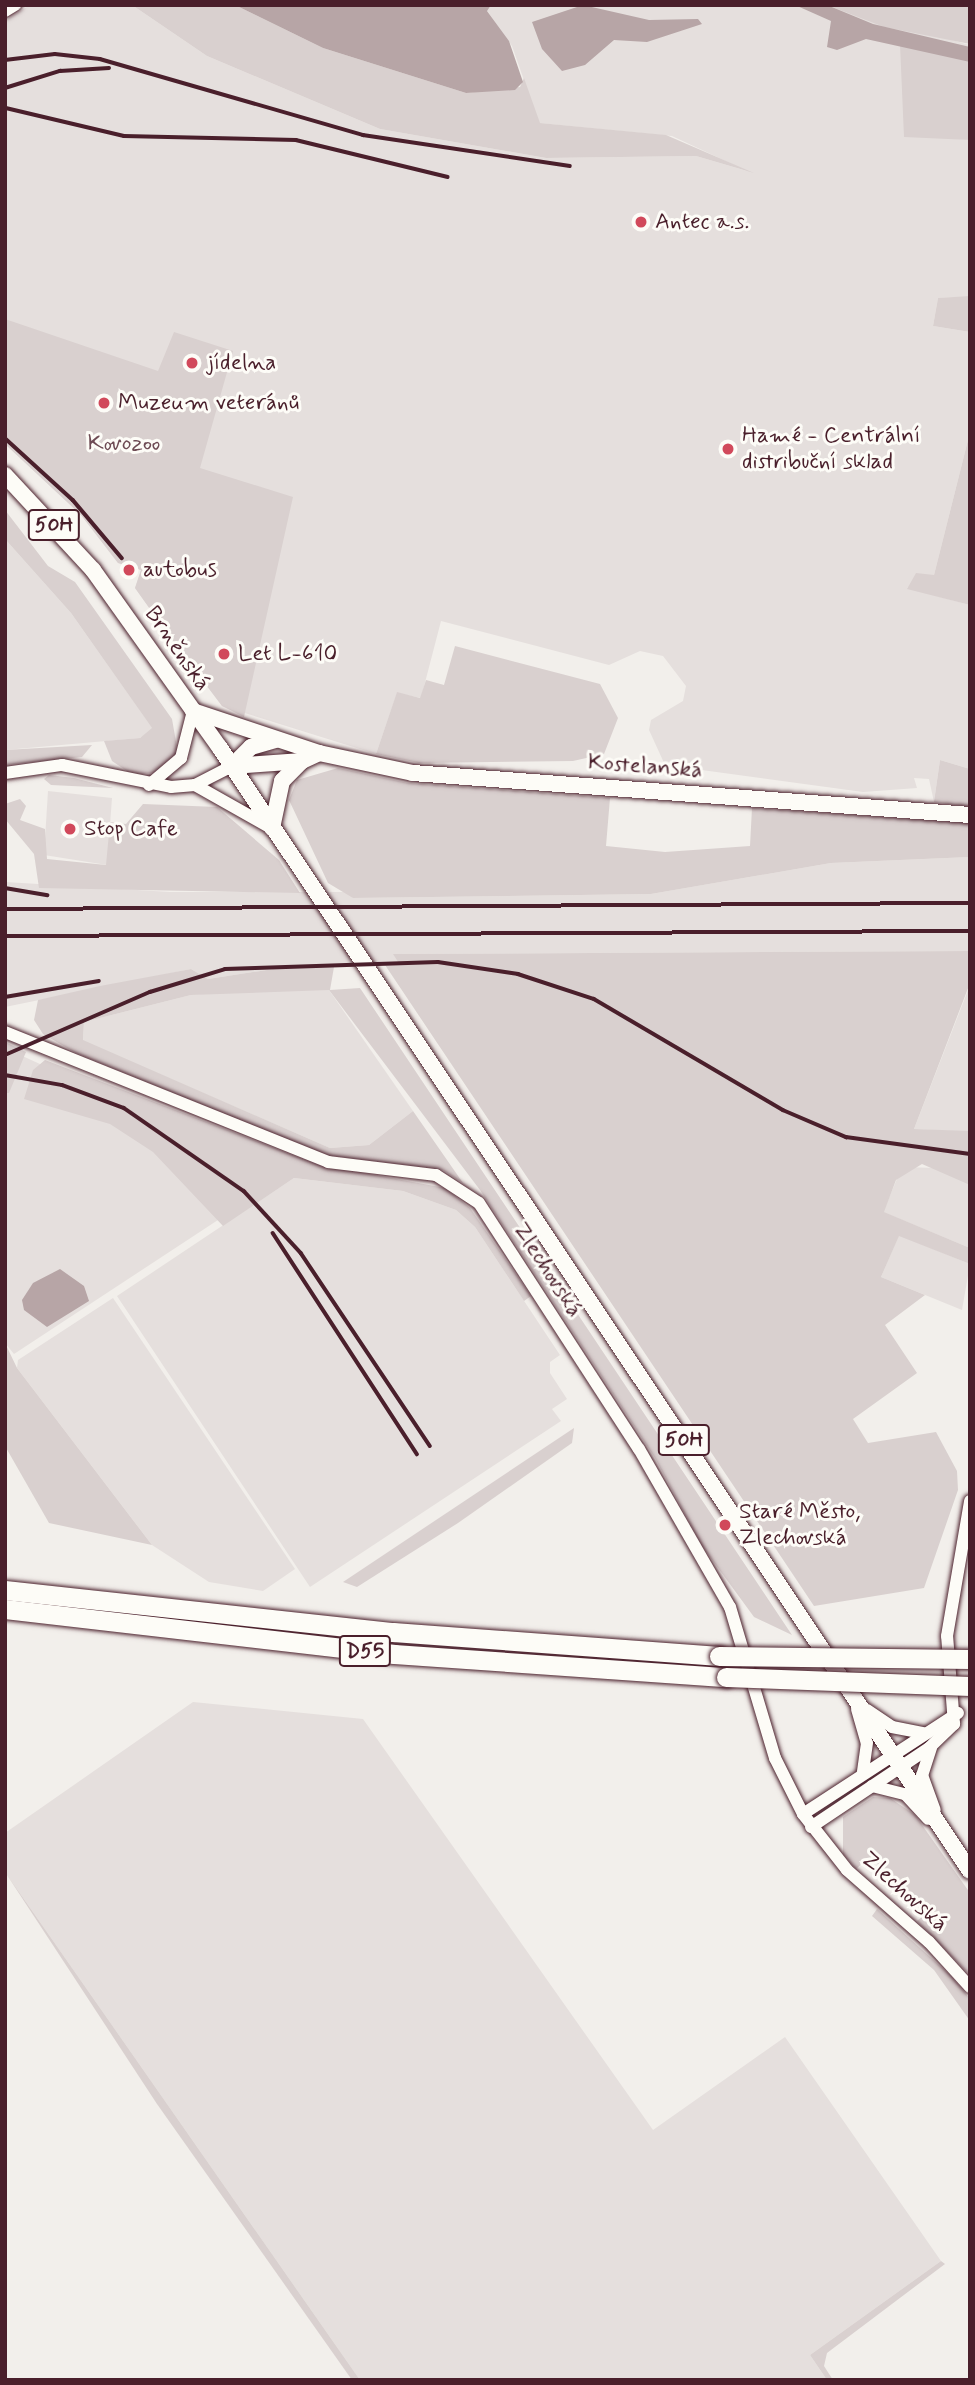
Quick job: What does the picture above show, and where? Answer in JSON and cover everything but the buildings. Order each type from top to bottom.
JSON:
[{"type":"highway","name":"D55","points":[[5,1590],[393,1632],[719,1656],[970,1659]]},
{"type":"highway","name":"D55","points":[[5,1609],[394,1654],[726,1677],[970,1686]]},
{"type":"main road","name":"Brněnská","points":[[5,475],[93,570],[232,766],[272,828]]},
{"type":"main road","name":"Kostelanská","points":[[193,711],[319,753],[413,774],[970,815]]},
{"type":"main road","points":[[232,766],[251,747],[276,740]]},
{"type":"main road","points":[[272,828],[282,780],[302,761],[319,753]]},
{"type":"main road","points":[[232,766],[302,761]]},
{"type":"main road","name":"50H","points":[[272,828],[970,1871]]},
{"type":"street","points":[[5,11],[15,5]]},
{"type":"street","points":[[149,786],[181,758],[193,711]]},
{"type":"street","points":[[5,773],[62,765],[149,786],[195,785],[232,766]]},
{"type":"street","points":[[195,785],[272,828]]},
{"type":"street","name":"Zlechovská","points":[[5,1032],[328,1162],[436,1175],[479,1203],[639,1449],[730,1606],[775,1758],[811,1827],[970,1987]]},
{"type":"street","points":[[956,1851],[922,1775],[932,1746],[958,1713],[947,1636],[970,1502]]},
{"type":"street","points":[[853,1697],[892,1727],[923,1733]]},
{"type":"street","points":[[853,1697],[867,1743],[863,1773]]},
{"type":"street","points":[[811,1827],[871,1786],[923,1733],[958,1713]]},
{"type":"street","points":[[803,1814],[863,1773],[932,1746]]},
{"type":"street","points":[[871,1786],[905,1794],[956,1851]]},
{"type":"shaded area","points":[[30,5],[132,5],[207,56],[380,129],[546,158],[696,156],[747,171],[672,136],[539,123],[512,46],[483,5],[827,5],[970,45],[946,138],[970,140],[970,297],[938,298],[933,326],[970,332],[970,432],[934,575],[907,588],[970,605],[970,769],[940,760],[934,802],[929,779],[914,778],[917,788],[863,792],[665,765],[649,730],[651,720],[683,701],[686,686],[663,656],[640,651],[609,665],[441,621],[421,698],[397,693],[376,754],[222,706],[135,588],[141,570],[118,563],[81,515],[5,444],[5,21]]},
{"type":"shaded area","points":[[235,5],[491,5],[487,11],[509,41],[523,82],[515,90],[466,93],[323,48]]},
{"type":"shaded area","points":[[583,5],[649,20],[698,19],[702,24],[647,42],[614,40],[585,65],[562,71],[542,49],[532,22]]},
{"type":"shaded area","points":[[795,5],[827,5],[873,24],[970,47],[970,62],[866,39],[837,50],[827,47],[831,21]]},
{"type":"shaded area","points":[[5,539],[71,613],[153,729],[140,738],[5,750]]},
{"type":"shaded area","points":[[48,791],[112,798],[107,865],[44,855]]},
{"type":"shaded area","points":[[970,857],[970,951],[394,954],[400,965],[286,967],[208,979],[191,969],[5,1007],[5,882],[170,892],[349,892],[353,898],[651,894],[831,863]]},
{"type":"shaded area","points":[[970,985],[970,1132],[914,1129]]},
{"type":"shaded area","points":[[247,990],[329,990],[413,1111],[369,1145],[330,1148],[83,1041],[84,1022],[191,995]]},
{"type":"shaded area","points":[[5,1048],[221,1147],[288,1174],[14,1354],[5,1343]]},
{"type":"shaded area","points":[[902,1167],[970,1169],[970,1248],[883,1212]]},
{"type":"shaded area","points":[[294,1178],[403,1191],[456,1210],[475,1227],[560,1355],[550,1362],[550,1373],[567,1399],[552,1409],[561,1421],[310,1587],[117,1296]]},
{"type":"shaded area","points":[[899,1235],[970,1264],[962,1310],[881,1277]]},
{"type":"shaded area","points":[[60,1269],[84,1286],[89,1301],[47,1327],[24,1310],[22,1300],[33,1283]]},
{"type":"shaded area","points":[[113,1298],[295,1569],[263,1591],[209,1582],[152,1545],[17,1368],[18,1360]]},
{"type":"shaded area","points":[[193,1702],[363,1719],[653,2130],[785,2037],[941,2261],[810,2355],[827,2380],[360,2380],[5,1872],[5,1833]]},
{"type":"green space","points":[[132,5],[235,5],[323,48],[466,93],[520,87],[524,78],[540,123],[666,135],[754,173],[696,156],[546,158],[380,129],[207,56]]},
{"type":"green space","points":[[827,5],[970,5],[970,44],[884,27]]},
{"type":"green space","points":[[900,44],[970,50],[970,140],[904,137]]},
{"type":"green space","points":[[970,296],[970,332],[933,326],[938,298]]},
{"type":"green space","name":"Kovozoo","points":[[5,319],[158,371],[174,332],[233,351],[200,468],[293,497],[244,717],[222,706],[135,588],[141,570],[118,563],[81,515],[5,444]]},
{"type":"green space","points":[[970,432],[970,605],[907,589],[916,573],[934,575]]},
{"type":"green space","points":[[5,510],[48,566],[75,582],[172,719],[178,753],[159,772],[133,775],[112,761],[104,741],[140,738],[152,728],[71,613],[5,539]]},
{"type":"green space","points":[[455,646],[600,684],[618,718],[604,754],[573,761],[419,763],[376,754],[397,692],[420,698],[426,680],[444,685]]},
{"type":"green space","points":[[92,745],[82,757],[5,765],[5,750]]},
{"type":"green space","points":[[940,760],[970,769],[970,807],[934,802]]},
{"type":"green space","points":[[338,768],[408,783],[610,798],[606,846],[665,852],[750,846],[752,808],[970,823],[970,857],[831,863],[651,894],[353,898],[328,883],[289,800],[297,780]]},
{"type":"green space","points":[[49,775],[113,788],[51,785],[44,779]]},
{"type":"green space","points":[[20,799],[26,806],[20,820],[45,829],[47,859],[106,865],[110,822],[126,824],[143,804],[217,807],[279,860],[300,893],[39,888],[34,854],[5,819],[5,804]]},
{"type":"green space","points":[[970,951],[970,983],[914,1129],[970,1131],[970,1185],[922,1164],[896,1180],[884,1212],[970,1248],[970,1264],[899,1236],[881,1277],[925,1295],[885,1325],[917,1373],[853,1419],[868,1443],[936,1432],[957,1471],[958,1490],[924,1588],[814,1606],[385,965],[400,965],[393,954]]},
{"type":"green space","points":[[286,967],[334,967],[330,990],[360,988],[792,1635],[754,1617],[702,1546],[655,1458],[480,1190],[329,990],[191,995],[84,1022],[83,1040],[330,1148],[369,1145],[413,1111],[463,1183],[443,1170],[325,1155],[76,1053],[43,1034],[34,1020],[38,1000],[100,986],[191,969],[208,979]]},
{"type":"green space","points":[[5,1042],[26,1052],[9,1093],[5,1093]]},
{"type":"green space","points":[[45,1060],[316,1164],[445,1188],[470,1208],[531,1296],[524,1301],[475,1227],[456,1210],[403,1191],[294,1178],[223,1226],[153,1152],[110,1124],[24,1099],[33,1070]]},
{"type":"green space","points":[[5,1343],[17,1368],[152,1545],[49,1523],[5,1446]]},
{"type":"green space","points":[[574,1428],[572,1443],[458,1523],[357,1587],[343,1582]]},
{"type":"green space","points":[[873,1797],[890,1798],[915,1815],[970,1893],[970,1975],[917,1921],[925,1914],[881,1865],[865,1861],[856,1869],[843,1854],[843,1817]]},
{"type":"green space","points":[[5,1872],[360,2380],[352,2380],[157,2104]]},
{"type":"green space","points":[[877,1909],[951,1976],[970,1999],[970,2021],[934,1970],[872,1916]]},
{"type":"green space","points":[[941,2261],[945,2264],[827,2353],[824,2366],[833,2380],[827,2380],[810,2355]]},
{"type":"railway","points":[[5,60],[55,54],[100,59],[363,135],[570,166]]},
{"type":"railway","points":[[5,88],[60,71],[109,68]]},
{"type":"railway","points":[[6,108],[124,136],[296,140],[448,177]]},
{"type":"railway","points":[[5,438],[73,500],[122,558]]},
{"type":"railway","points":[[5,888],[47,895]]},
{"type":"railway","points":[[5,909],[970,903]]},
{"type":"railway","points":[[5,936],[970,931]]},
{"type":"railway","points":[[5,1055],[150,992],[225,969],[438,962],[518,974],[594,999],[783,1110],[846,1137],[970,1154]]},
{"type":"railway","points":[[5,997],[99,981]]},
{"type":"railway","points":[[5,1075],[62,1085],[124,1108],[244,1191],[301,1253],[430,1446]]},
{"type":"railway","points":[[273,1233],[417,1454]]},
{"type":"place","name":"Antec a.s.","points":[[641,222]]},
{"type":"place","name":"jídelna","points":[[192,363]]},
{"type":"place","name":"Muzeum veteránů","points":[[104,403]]},
{"type":"place","name":"Hamé - Centrální distribuční sklad","points":[[728,449]]},
{"type":"place","name":"autobus","points":[[129,570]]},
{"type":"place","name":"Let L-610","points":[[224,654]]},
{"type":"place","name":"Stop Cafe","points":[[70,829]]},
{"type":"place","name":"Staré Město, Zlechovská","points":[[725,1525]]}]
